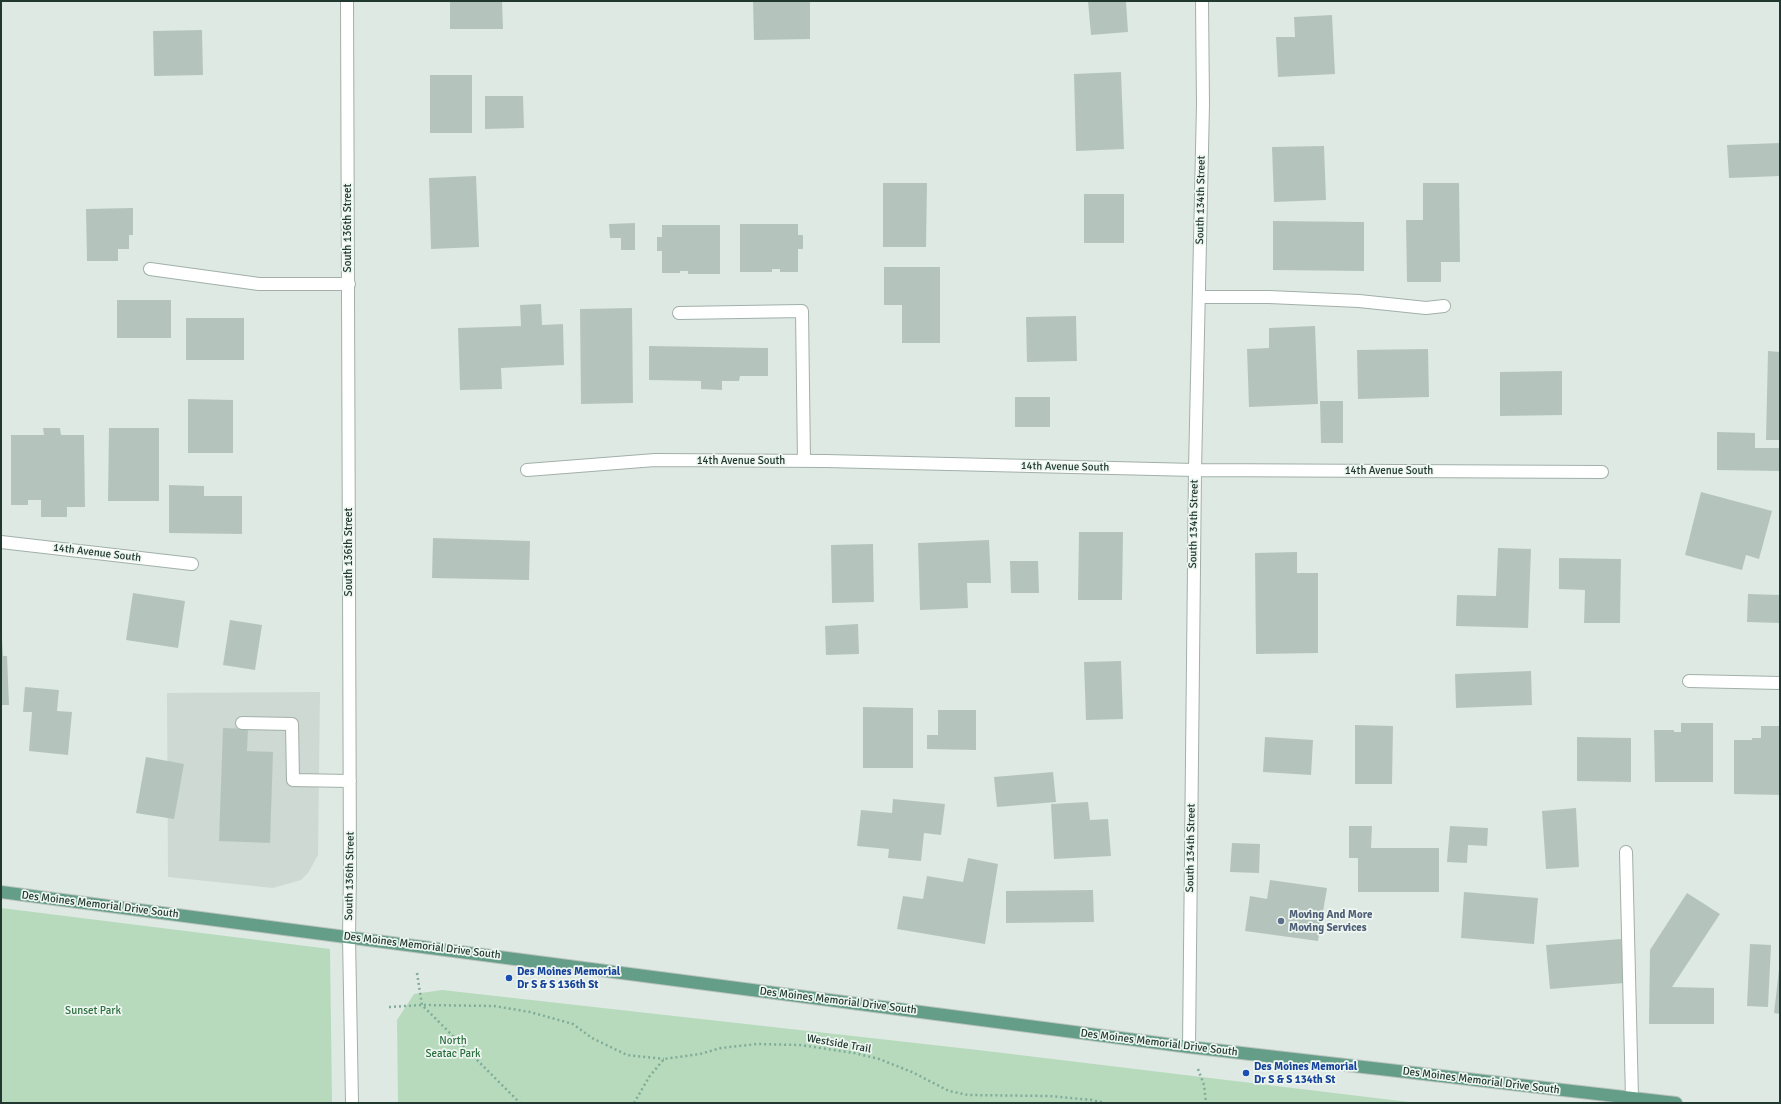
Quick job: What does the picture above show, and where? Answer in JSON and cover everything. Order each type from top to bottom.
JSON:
[{"type":"main road","name":"Des Moines Memorial Drive South","points":[[1,892],[1189,1047],[1676,1103]]},
{"type":"street","name":"South 136th Street","points":[[348,1],[349,937],[352,1103]]},
{"type":"street","name":"South 134th Street","points":[[1189,1047],[1195,470],[1203,104],[1202,1]]},
{"type":"street","points":[[150,269],[259,284],[348,284]]},
{"type":"street","points":[[1199,297],[1270,297],[1359,301],[1426,308],[1444,306]]},
{"type":"street","points":[[679,313],[802,311],[804,461]]},
{"type":"street","name":"14th Avenue South","points":[[527,470],[655,460],[804,461],[1195,470],[1602,472]]},
{"type":"street","name":"14th Avenue South","points":[[1,542],[192,564]]},
{"type":"street","points":[[1689,681],[1780,683]]},
{"type":"street","points":[[242,723],[292,724],[293,780],[350,781]]},
{"type":"street","points":[[1626,852],[1632,1098]]},
{"type":"path","points":[[417,973],[422,1005],[520,1103]]},
{"type":"path","name":"Westside Trail","points":[[389,1007],[422,1005],[494,1006],[530,1012],[573,1024],[592,1038],[627,1055],[664,1059],[700,1054],[721,1048],[757,1044],[800,1045],[854,1053],[879,1059],[912,1072],[948,1090],[968,1095],[1049,1096],[1092,1100],[1105,1103]]},
{"type":"path","points":[[1189,1047],[1204,1085],[1206,1103]]},
{"type":"path","points":[[634,1103],[650,1077],[664,1059]]},
{"type":"shaded area","points":[[320,692],[318,855],[308,873],[301,880],[273,888],[168,877],[167,693]]},
{"type":"green space","name":"Sunset Park","points":[[1,908],[330,949],[332,1103],[1,1103]]},
{"type":"green space","name":"North Seatac Park","points":[[442,990],[978,1050],[1417,1103],[398,1103],[397,1020],[414,994]]},
{"type":"building","points":[[450,1],[502,1],[503,29],[450,29]]},
{"type":"building","points":[[753,1],[810,1],[810,39],[754,40]]},
{"type":"building","points":[[1088,1],[1126,1],[1128,32],[1091,35]]},
{"type":"building","points":[[1332,15],[1335,74],[1278,77],[1276,37],[1295,37],[1294,17]]},
{"type":"building","points":[[202,30],[203,75],[154,76],[153,31]]},
{"type":"building","points":[[1121,72],[1124,149],[1076,151],[1074,74]]},
{"type":"building","points":[[430,75],[472,75],[472,133],[430,133]]},
{"type":"building","points":[[485,96],[523,96],[524,128],[485,129]]},
{"type":"building","points":[[1780,143],[1780,176],[1729,178],[1727,145]]},
{"type":"building","points":[[1324,146],[1326,200],[1274,202],[1272,147]]},
{"type":"building","points":[[476,176],[479,247],[431,249],[429,178]]},
{"type":"building","points":[[883,183],[927,183],[926,247],[883,247]]},
{"type":"building","points":[[1423,183],[1459,183],[1460,262],[1441,262],[1441,282],[1407,282],[1406,220],[1423,220]]},
{"type":"building","points":[[1084,194],[1124,194],[1124,243],[1084,243]]},
{"type":"building","points":[[133,208],[133,235],[129,235],[129,249],[118,249],[118,261],[87,261],[86,209]]},
{"type":"building","points":[[1273,221],[1364,222],[1364,271],[1273,270]]},
{"type":"building","points":[[635,223],[635,250],[621,250],[621,238],[610,238],[609,224]]},
{"type":"building","points":[[740,224],[798,224],[798,235],[803,235],[803,249],[798,249],[798,272],[780,272],[780,269],[772,269],[772,272],[740,272]]},
{"type":"building","points":[[662,225],[720,225],[720,274],[688,274],[688,271],[680,271],[680,273],[662,273],[662,251],[657,251],[657,237],[662,237]]},
{"type":"building","points":[[884,267],[940,267],[940,343],[902,343],[902,305],[884,305]]},
{"type":"building","points":[[117,300],[171,300],[171,338],[117,338]]},
{"type":"building","points":[[541,304],[542,325],[563,324],[564,365],[501,368],[502,389],[460,390],[458,328],[521,326],[520,305]]},
{"type":"building","points":[[632,308],[633,403],[581,404],[580,309]]},
{"type":"building","points":[[1076,316],[1077,361],[1027,362],[1026,317]]},
{"type":"building","points":[[186,318],[244,318],[244,360],[186,360]]},
{"type":"building","points":[[1315,326],[1318,404],[1249,407],[1247,349],[1269,348],[1269,328]]},
{"type":"building","points":[[649,346],[768,348],[768,376],[740,376],[739,381],[722,381],[722,390],[701,389],[701,381],[649,380]]},
{"type":"building","points":[[1428,349],[1429,397],[1358,399],[1357,350]]},
{"type":"building","points":[[1768,351],[1780,352],[1780,440],[1766,440]]},
{"type":"building","points":[[1562,371],[1562,415],[1500,416],[1500,372]]},
{"type":"building","points":[[1015,397],[1050,397],[1050,427],[1015,427]]},
{"type":"building","points":[[188,399],[233,400],[233,453],[188,453]]},
{"type":"building","points":[[1320,401],[1343,401],[1343,443],[1321,443]]},
{"type":"building","points":[[43,428],[60,428],[61,435],[84,435],[85,507],[67,507],[67,517],[41,517],[41,500],[28,500],[28,505],[11,505],[11,435],[44,435]]},
{"type":"building","points":[[109,428],[159,428],[159,501],[108,501]]},
{"type":"building","points":[[1717,432],[1755,433],[1755,448],[1780,448],[1780,471],[1717,470]]},
{"type":"building","points":[[169,485],[204,486],[204,496],[242,496],[242,534],[169,533]]},
{"type":"building","points":[[1701,492],[1772,511],[1759,559],[1746,555],[1742,570],[1685,555]]},
{"type":"building","points":[[1079,532],[1123,532],[1122,600],[1078,600]]},
{"type":"building","points":[[433,538],[530,541],[529,580],[432,578]]},
{"type":"building","points":[[989,540],[991,583],[967,583],[968,608],[920,610],[918,543]]},
{"type":"building","points":[[873,544],[874,602],[832,603],[831,545]]},
{"type":"building","points":[[1498,548],[1531,549],[1528,628],[1456,626],[1457,595],[1496,596]]},
{"type":"building","points":[[1297,552],[1297,573],[1318,573],[1318,653],[1256,654],[1255,553]]},
{"type":"building","points":[[1559,558],[1621,559],[1620,623],[1584,623],[1585,590],[1559,589]]},
{"type":"building","points":[[1010,561],[1038,561],[1039,593],[1011,593]]},
{"type":"building","points":[[133,593],[185,601],[178,648],[126,640]]},
{"type":"building","points":[[1748,594],[1780,595],[1780,623],[1747,622]]},
{"type":"building","points":[[230,620],[262,625],[255,670],[223,665]]},
{"type":"building","points":[[858,624],[859,654],[826,655],[825,626]]},
{"type":"building","points":[[1,638],[3,656],[7,656],[9,705],[1,705]]},
{"type":"building","points":[[1121,661],[1123,719],[1086,720],[1084,662]]},
{"type":"building","points":[[1531,671],[1532,705],[1456,708],[1455,674]]},
{"type":"building","points":[[25,687],[59,690],[57,711],[72,712],[68,755],[29,751],[32,712],[23,712]]},
{"type":"building","points":[[863,707],[913,708],[913,768],[863,768]]},
{"type":"building","points":[[938,710],[976,710],[976,750],[927,749],[927,735],[938,735]]},
{"type":"building","points":[[1681,723],[1713,723],[1713,782],[1655,782],[1654,730],[1674,730],[1674,732],[1681,732]]},
{"type":"building","points":[[1355,725],[1393,726],[1392,784],[1355,784]]},
{"type":"building","points":[[1761,726],[1780,726],[1780,795],[1734,794],[1734,740],[1752,740],[1752,738],[1761,738]]},
{"type":"building","points":[[223,728],[248,729],[247,751],[273,752],[270,843],[219,841]]},
{"type":"building","points":[[1265,737],[1313,740],[1311,775],[1263,772]]},
{"type":"building","points":[[1577,737],[1631,738],[1631,782],[1577,781]]},
{"type":"building","points":[[146,757],[184,764],[174,819],[136,813]]},
{"type":"building","points":[[1053,772],[1056,802],[997,807],[994,777]]},
{"type":"building","points":[[893,799],[945,804],[941,835],[924,833],[921,861],[888,858],[889,849],[857,846],[861,810],[892,813]]},
{"type":"building","points":[[1088,802],[1090,820],[1108,819],[1111,856],[1054,859],[1051,804]]},
{"type":"building","points":[[1576,808],[1579,867],[1546,869],[1542,811]]},
{"type":"building","points":[[1349,826],[1372,826],[1371,848],[1439,848],[1439,892],[1358,892],[1358,858],[1349,858]]},
{"type":"building","points":[[1450,826],[1488,828],[1487,846],[1468,845],[1467,863],[1447,862]]},
{"type":"building","points":[[1232,843],[1260,844],[1259,873],[1230,872]]},
{"type":"building","points":[[968,858],[998,864],[985,944],[897,929],[903,896],[923,899],[927,876],[963,882]]},
{"type":"building","points":[[1270,880],[1327,888],[1318,941],[1245,931],[1250,896],[1267,899]]},
{"type":"building","points":[[1093,890],[1094,922],[1006,923],[1006,891]]},
{"type":"building","points":[[1464,892],[1538,898],[1534,944],[1461,938]]},
{"type":"building","points":[[1687,893],[1720,914],[1672,987],[1714,988],[1714,1024],[1649,1024],[1650,950]]},
{"type":"building","points":[[1621,939],[1625,983],[1550,989],[1546,945]]},
{"type":"building","points":[[1750,944],[1771,945],[1768,1007],[1747,1006]]},
{"type":"building","points":[[1780,970],[1780,1014],[1774,1013]]},
{"type":"place","name":"Moving And More Moving Services","points":[[1281,921]]},
{"type":"place","name":"Des Moines Memorial Dr S & S 136th St","points":[[509,978]]},
{"type":"place","name":"Des Moines Memorial Dr S & S 134th St","points":[[1246,1073]]}]
